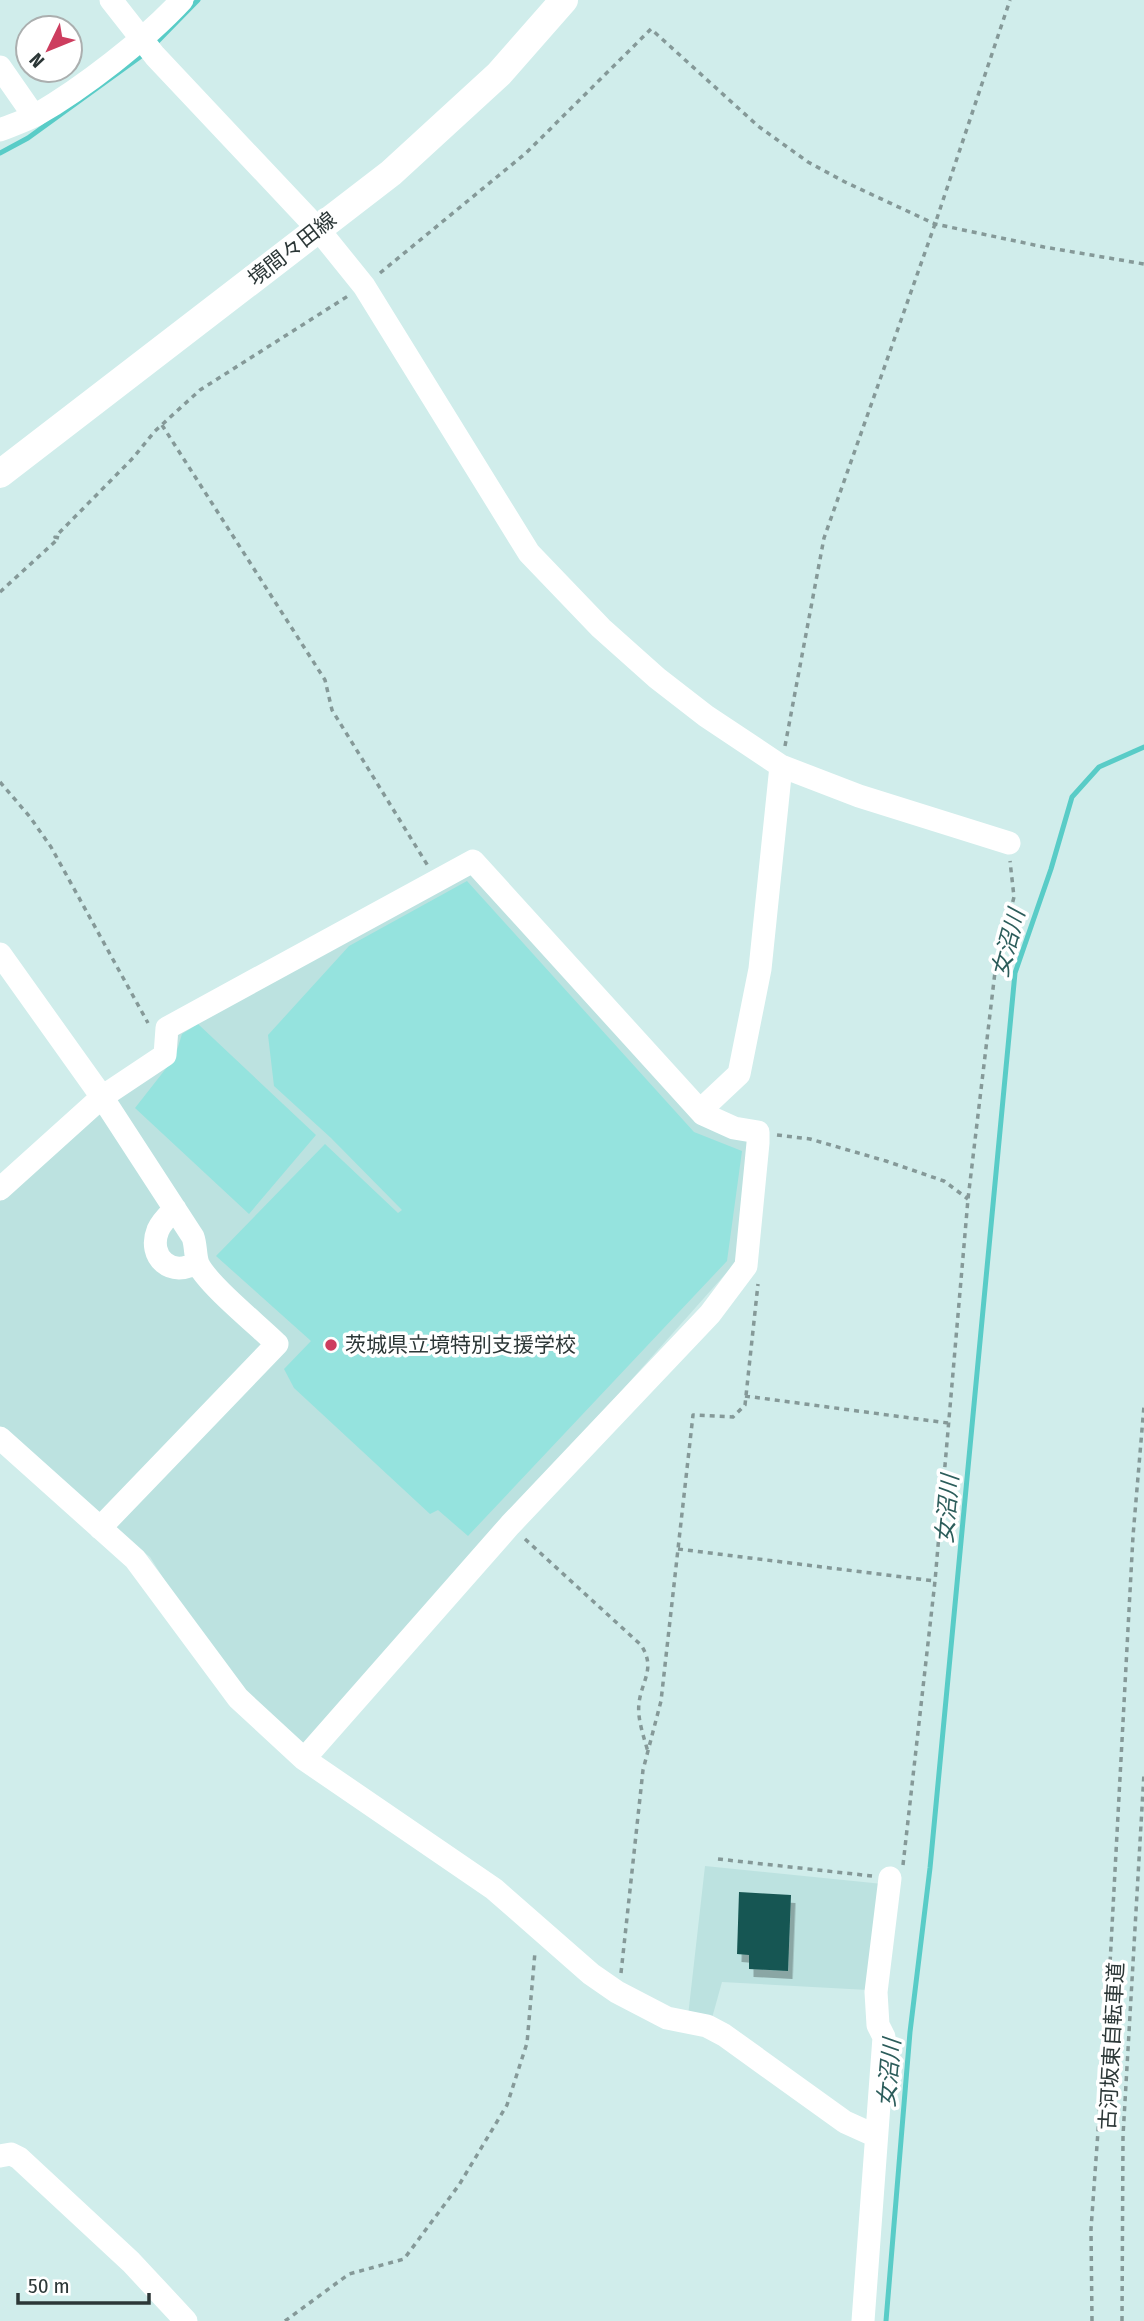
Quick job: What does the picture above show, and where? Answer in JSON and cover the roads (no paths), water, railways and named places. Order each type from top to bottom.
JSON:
[{"type":"main road","name":"境間々田線","points":[[0,474],[391,173],[499,74],[564,0]]},
{"type":"street","points":[[111,0],[147,47],[318,229],[364,286],[529,553],[601,628],[657,678],[706,716],[781,765],[859,796],[1009,842]]},
{"type":"street","points":[[0,130],[34,116],[147,47],[182,0]]},
{"type":"street","points":[[0,67],[34,116]]},
{"type":"street","points":[[703,1114],[706,1105],[739,1073],[760,969],[781,765]]},
{"type":"street","points":[[0,1189],[102,1097],[165,1055],[167,1028],[473,861],[703,1114],[734,1128],[758,1132],[746,1266],[710,1314],[510,1525],[304,1759]]},
{"type":"street","points":[[0,954],[102,1097],[193,1237],[197,1248],[197,1262],[206,1276],[277,1344],[100,1528]]},
{"type":"street","points":[[175,1209],[159,1228],[155,1246],[158,1256],[176,1269],[187,1269],[197,1262]]},
{"type":"street","points":[[0,1438],[135,1559],[237,1698],[304,1759],[495,1889],[591,1974],[617,1992],[667,2018],[707,2026],[724,2035],[845,2122],[876,2136]]},
{"type":"street","points":[[863,2321],[884,2037],[878,2025],[876,1992],[890,1878]]},
{"type":"street","points":[[0,2156],[11,2154],[19,2158],[131,2262],[186,2321]]},
{"type":"waterway","points":[[154,45],[198,0]]},
{"type":"waterway","points":[[0,153],[28,138],[144,54]]},
{"type":"waterway","name":"女沼川","points":[[886,2321],[910,2032],[930,1868],[1015,973],[1051,869],[1072,797],[1099,767],[1144,747]]},
{"type":"place","name":"茨城県立境特別支援学校","points":[[331,1345]]}]
